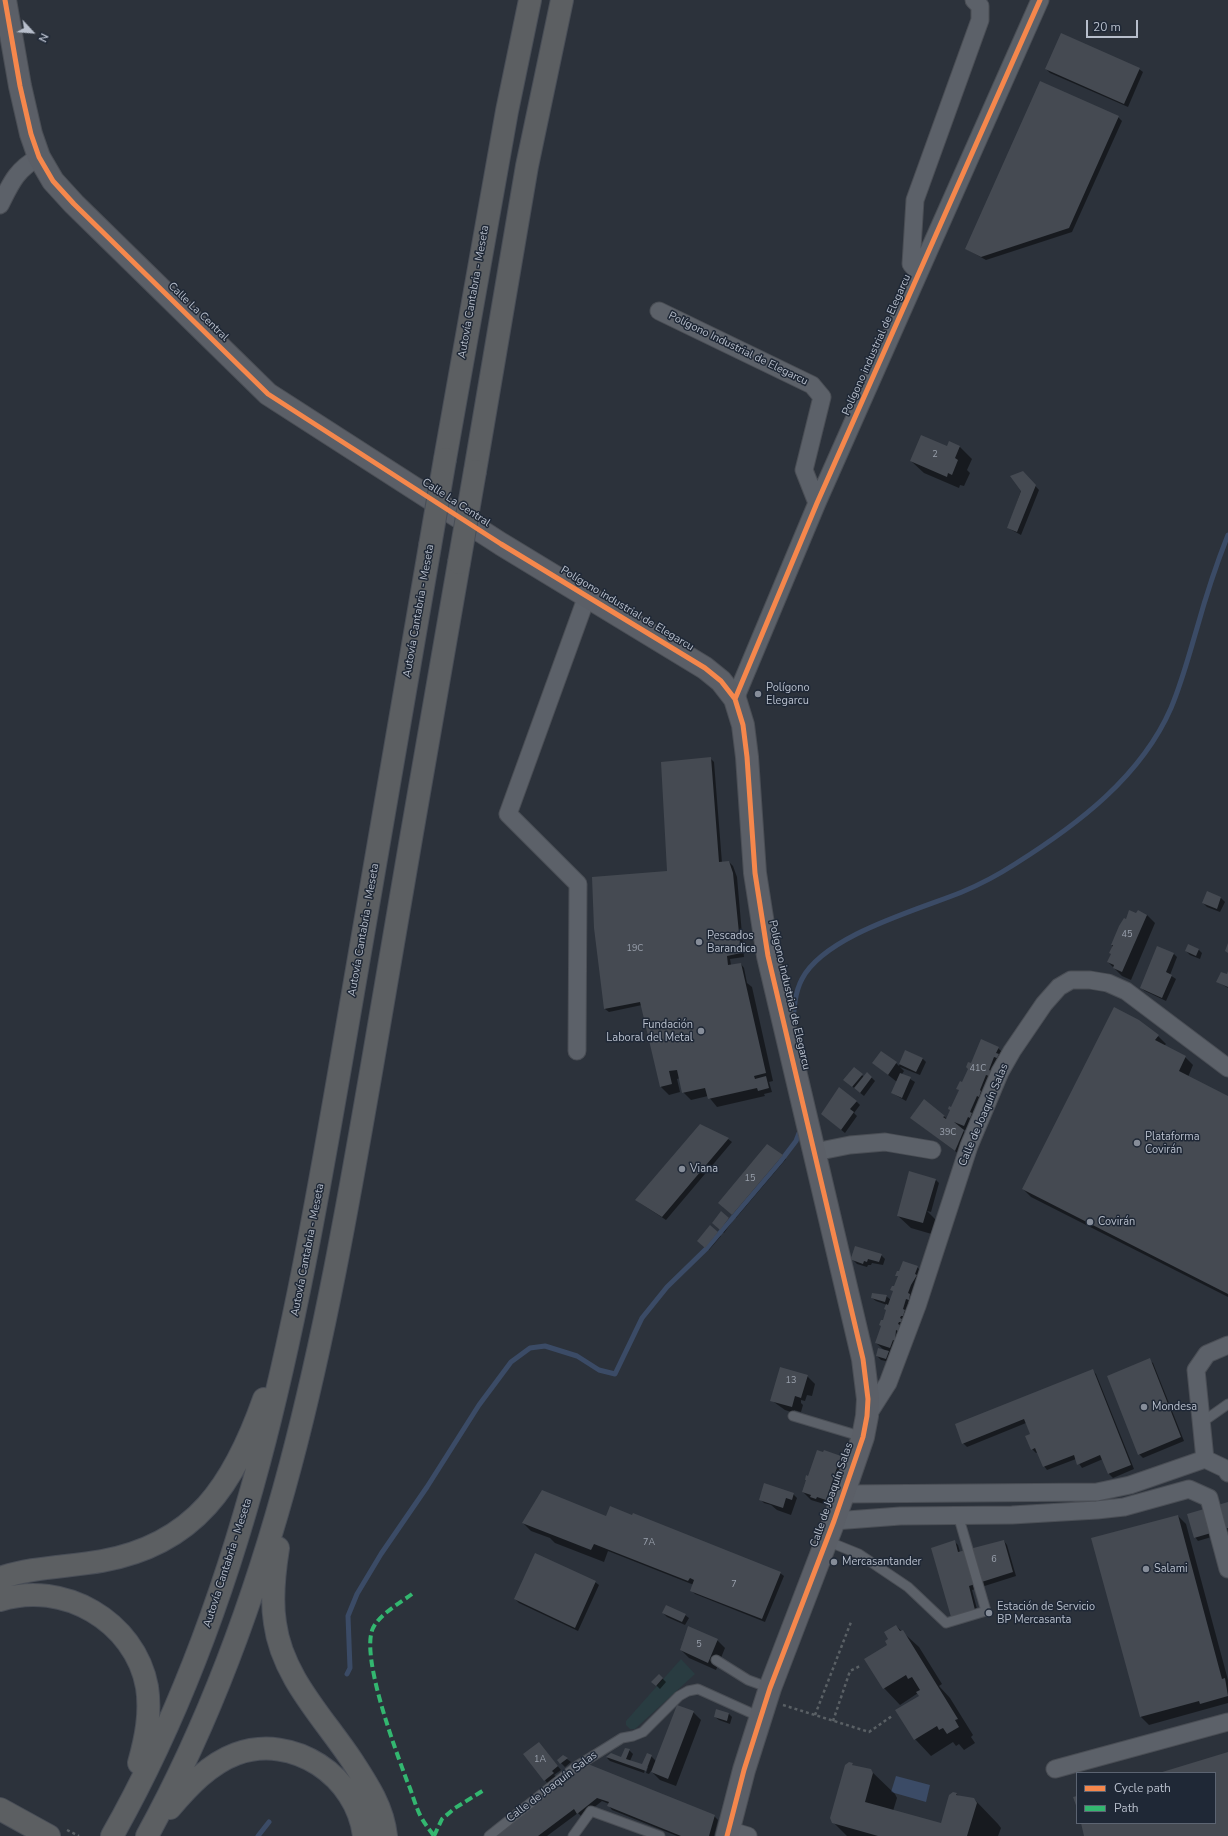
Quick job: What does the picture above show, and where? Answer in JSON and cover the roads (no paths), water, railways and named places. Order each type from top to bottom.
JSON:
[{"type":"highway","name":"Autovía Cantabria - Meseta","points":[[117,1828],[148,1767],[184,1688],[229,1567],[266,1440],[296,1312],[322,1175],[445,459],[504,126],[530,0]]},
{"type":"highway","points":[[386,1836],[384,1822],[373,1793],[298,1684],[284,1656],[278,1640],[274,1610],[275,1566],[285,1506],[317,1361],[350,1193],[512,252],[544,82],[562,0]]},
{"type":"highway","points":[[544,82],[569,0]]},
{"type":"highway","points":[[0,1578],[20,1573],[117,1558],[139,1552],[176,1533],[202,1512],[227,1480],[255,1424],[296,1312]]},
{"type":"highway","points":[[148,1835],[196,1737],[232,1652],[272,1535],[298,1444]]},
{"type":"highway","points":[[0,1600],[15,1596],[40,1595],[60,1597],[80,1604],[97,1613],[114,1627],[136,1655],[147,1688],[148,1717],[143,1749],[117,1828]]},
{"type":"highway","points":[[148,1835],[178,1798],[208,1770],[236,1754],[268,1748],[285,1750],[301,1755],[321,1765],[332,1774],[343,1786],[354,1804],[364,1836]]},
{"type":"highway","points":[[0,1809],[49,1836]]},
{"type":"highway","points":[[0,1821],[39,1836]]},
{"type":"street","name":"Calle La Central","points":[[5,0],[20,86],[31,134],[39,157],[53,181],[74,204],[268,394],[501,544]]},
{"type":"street","name":"Polígono industrial de Elegarcu","points":[[919,273],[911,264],[915,200],[980,20],[980,6],[974,0]]},
{"type":"street","name":"Polígono industrial de Elegarcu","points":[[735,699],[817,503],[1040,0]]},
{"type":"street","points":[[0,205],[12,181],[25,165],[39,157]]},
{"type":"street","name":"Polígono Industrial de Elegarcu","points":[[659,311],[812,385],[822,397],[804,470],[817,503]]},
{"type":"street","name":"Polígono industrial de Elegarcu","points":[[501,544],[705,668],[721,681],[735,699],[742,725],[747,757],[754,873],[768,956],[816,1152]]},
{"type":"street","name":"Polígono industrial de Elegarcu","points":[[577,1051],[578,884],[508,814],[587,596]]},
{"type":"street","name":"Calle de Joaquín Salas","points":[[734,1834],[766,1702],[844,1494],[865,1427],[891,1376],[917,1306],[969,1146],[1000,1072],[1044,1004],[1059,987],[1071,980],[1090,980],[1108,983],[1126,992],[1228,1068]]},
{"type":"street","points":[[816,1152],[850,1145],[885,1142],[932,1150]]},
{"type":"street","name":"Calle de Joaquín Salas","points":[[816,1152],[863,1359],[865,1427]]},
{"type":"street","points":[[1205,1459],[1196,1370],[1207,1354],[1228,1345]]},
{"type":"street","points":[[844,1494],[1097,1492],[1130,1485],[1205,1459],[1226,1469],[1228,1473]]},
{"type":"street","points":[[834,1521],[900,1516],[1012,1515],[1097,1510],[1124,1507],[1189,1489],[1209,1498],[1227,1562]]},
{"type":"street","points":[[1055,1768],[1228,1722]]},
{"type":"lane","points":[[1201,1423],[1228,1404]]},
{"type":"lane","name":"Calle de Joaquín Salas","points":[[793,1416],[865,1427]]},
{"type":"lane","points":[[827,1541],[859,1554],[908,1587],[946,1623],[986,1610],[958,1515]]},
{"type":"lane","points":[[716,1660],[748,1680],[766,1702]]},
{"type":"lane","name":"Calle de Joaquín Salas","points":[[489,1836],[583,1761],[622,1738],[644,1732],[673,1701],[688,1691],[698,1689],[766,1702]]},
{"type":"lane","points":[[573,1836],[591,1811],[660,1836]]},
{"type":"water","points":[[896,1776],[930,1785],[926,1802],[891,1792]]},
{"type":"waterway","points":[[793,1023],[796,995],[802,979],[814,963],[831,949],[874,926],[962,892],[983,883],[1002,872],[1038,849],[1084,816],[1125,777],[1143,756],[1158,733],[1171,708],[1182,678],[1211,581],[1228,535]]},
{"type":"waterway","points":[[347,1674],[350,1668],[348,1616],[357,1594],[381,1554],[427,1487],[479,1405],[511,1362],[530,1348],[545,1346],[577,1356],[599,1370],[615,1374],[642,1318],[667,1287],[707,1248],[780,1162],[796,1141],[801,1128]]},
{"type":"waterway","points":[[258,1836],[269,1822]]},
{"type":"place","name":"Polígono Elegarcu","points":[[758,694]]},
{"type":"place","name":"Pescados Barandica","points":[[699,942]]},
{"type":"place","name":"Fundación Laboral del Metal","points":[[701,1031]]},
{"type":"place","name":"Plataforma Covirán","points":[[1137,1143]]},
{"type":"place","name":"Viana","points":[[682,1169]]},
{"type":"place","name":"Covirán","points":[[1090,1222]]},
{"type":"place","name":"Mondesa","points":[[1144,1407]]},
{"type":"place","name":"Mercasantander","points":[[834,1562]]},
{"type":"place","name":"Salami","points":[[1146,1569]]},
{"type":"place","name":"Estación de Servicio BP Mercasanta","points":[[989,1613]]}]
